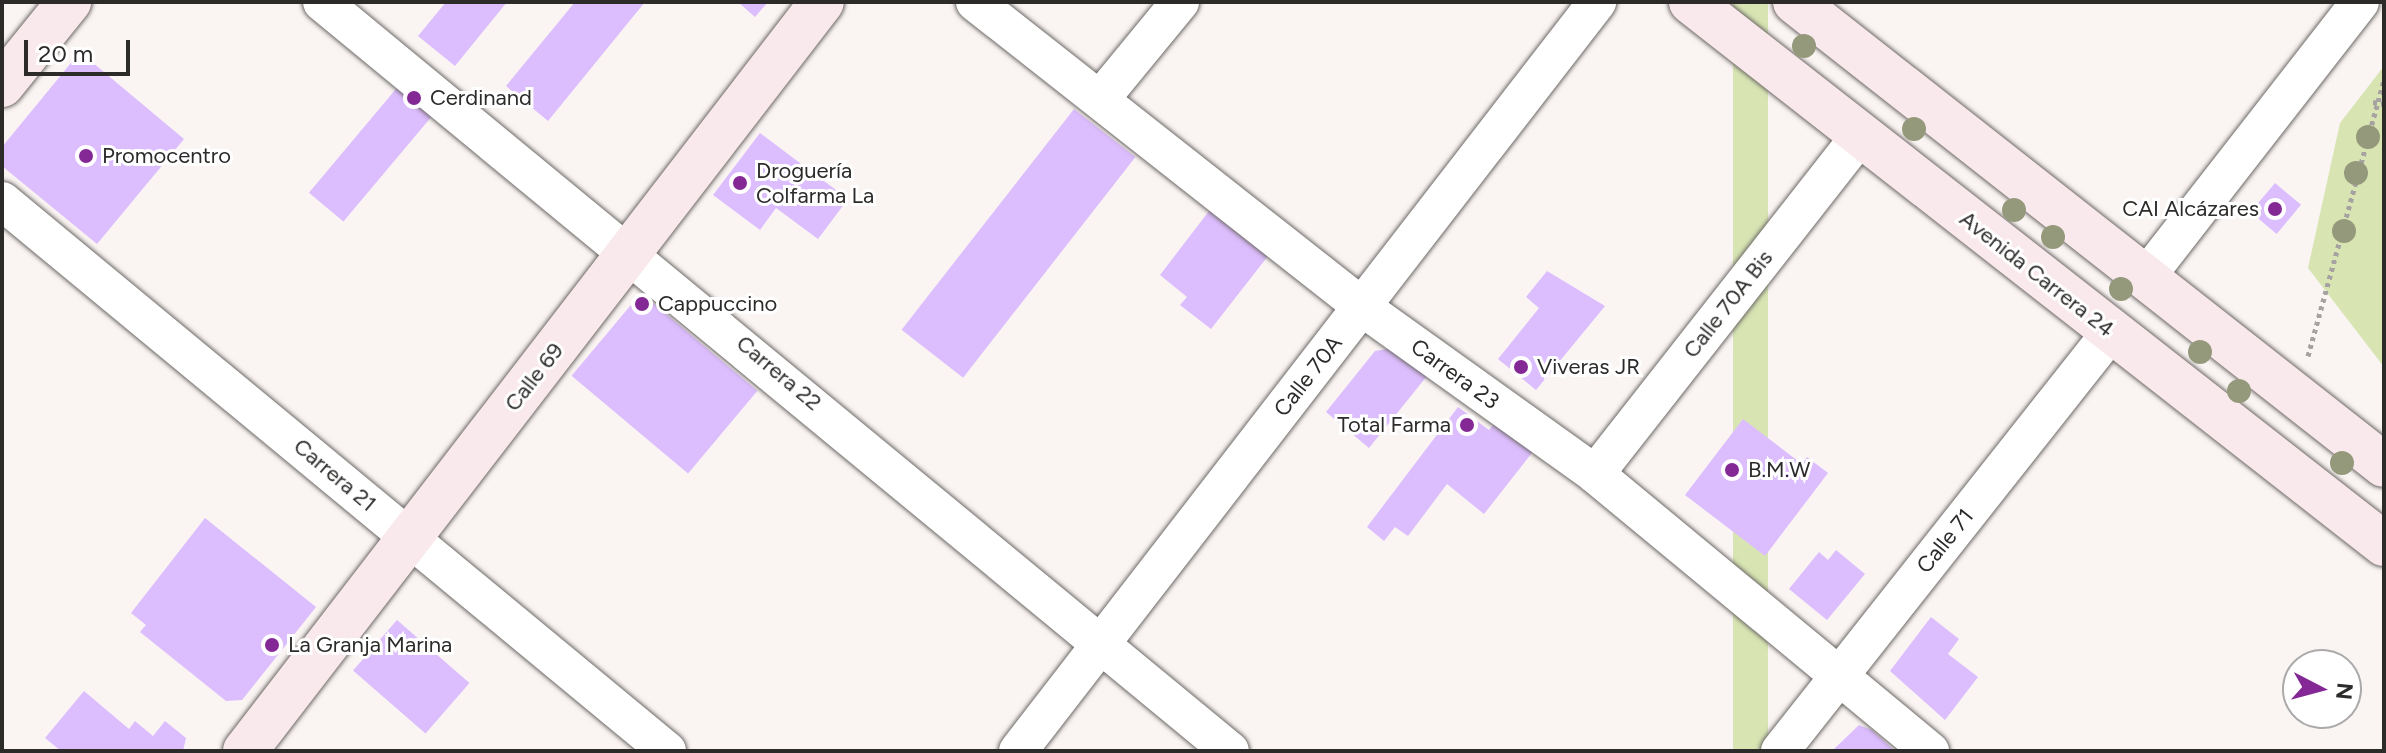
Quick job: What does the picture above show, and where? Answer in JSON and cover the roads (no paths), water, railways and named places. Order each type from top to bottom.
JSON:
[{"type":"main road","points":[[2,85],[69,2]]},
{"type":"main road","name":"Calle 69","points":[[245,751],[409,536],[633,253],[822,2]]},
{"type":"main road","name":"Avenida Carrera 24","points":[[1691,2],[2384,544]]},
{"type":"main road","points":[[1795,2],[2384,465]]},
{"type":"street","name":"Carrera 22","points":[[322,2],[633,253],[1103,641],[1230,751]]},
{"type":"street","name":"Carrera 23","points":[[975,2],[1102,97],[1362,307],[1595,474],[1835,678],[1930,751]]},
{"type":"street","points":[[1102,97],[1180,2]]},
{"type":"street","name":"Calle 70A","points":[[1018,751],[1597,2]]},
{"type":"street","points":[[2146,277],[2344,8]]},
{"type":"street","name":"Calle 70A Bis","points":[[1595,474],[1861,135]]},
{"type":"street","name":"Carrera 21","points":[[2,201],[667,751]]},
{"type":"street","name":"Calle 71","points":[[1780,751],[2111,332]]},
{"type":"place","name":"Cerdinand","points":[[414,98]]},
{"type":"place","name":"Promocentro","points":[[86,156]]},
{"type":"place","name":"Droguería Colfarma La","points":[[740,183]]},
{"type":"place","name":"CAI Alcázares","points":[[2275,209]]},
{"type":"place","name":"Cappuccino","points":[[642,304]]},
{"type":"place","name":"Viveras JR","points":[[1521,367]]},
{"type":"place","name":"Total Farma","points":[[1467,425]]},
{"type":"place","name":"B.M.W","points":[[1732,470]]},
{"type":"place","name":"La Granja Marina","points":[[272,645]]}]
